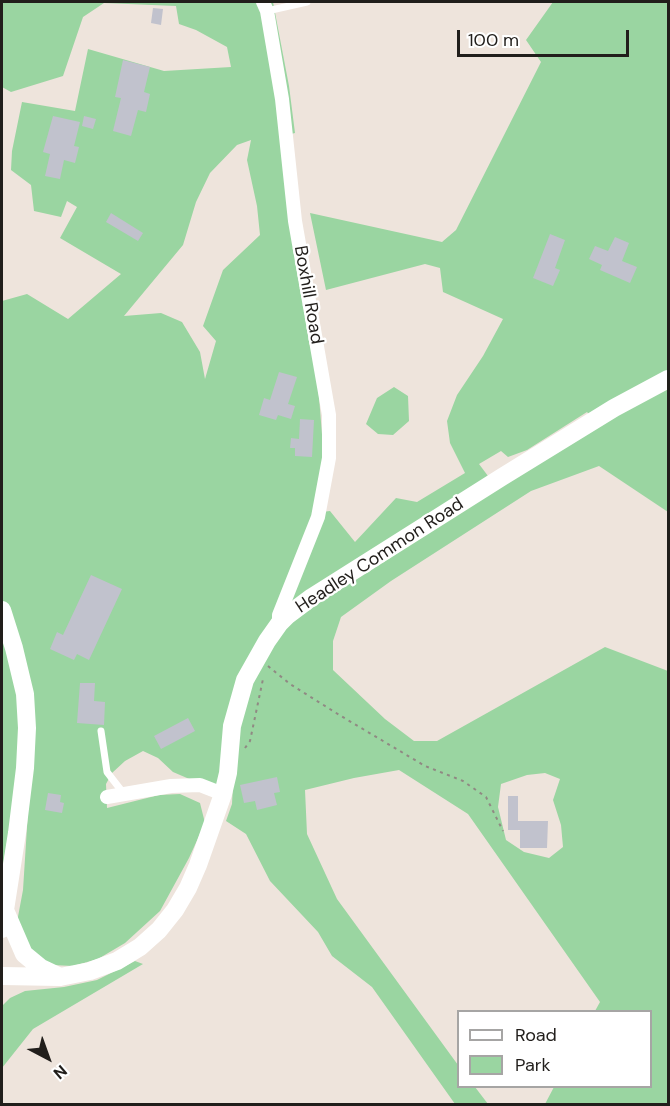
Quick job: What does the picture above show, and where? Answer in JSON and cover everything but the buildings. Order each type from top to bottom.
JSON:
[{"type":"main road","name":"Headley Common Road","points":[[2,976],[60,977],[90,971],[117,961],[140,947],[159,930],[188,888],[223,794],[237,704],[245,680],[266,661],[279,624],[312,597],[604,415],[669,379]]},
{"type":"main road","points":[[2,610],[25,694],[27,728],[25,768],[2,929]]},
{"type":"main road","points":[[5,910],[24,954],[41,968],[60,977]]},
{"type":"street","name":"Boxhill Road","points":[[265,6],[285,118],[295,221],[329,415],[329,458],[318,517],[279,615],[279,624]]},
{"type":"street","points":[[291,585],[312,597]]},
{"type":"street","points":[[107,797],[171,786],[191,785],[200,785],[223,794]]},
{"type":"lane","points":[[265,6],[308,2]]},
{"type":"lane","points":[[101,731],[107,772],[124,794]]},
{"type":"path","points":[[244,749],[250,741],[266,661]]},
{"type":"path","points":[[266,661],[290,684],[341,716],[425,765],[463,781],[486,796],[503,831]]},
{"type":"green space","points":[[2,2],[273,2],[289,86],[295,133],[283,136],[317,371],[324,460],[313,513],[330,511],[355,542],[396,498],[417,502],[465,473],[450,443],[447,421],[457,395],[483,356],[503,319],[443,292],[440,268],[425,264],[326,290],[310,213],[442,242],[456,230],[541,62],[526,40],[553,2],[668,2],[668,512],[599,466],[531,491],[391,581],[341,617],[333,641],[333,670],[385,719],[414,741],[437,741],[605,647],[668,671],[668,1104],[545,1104],[553,1088],[652,1088],[652,1010],[596,1010],[600,1002],[468,814],[399,770],[305,790],[307,834],[337,899],[457,1064],[457,1088],[476,1088],[488,1104],[455,1104],[372,987],[332,956],[318,932],[270,881],[246,834],[226,821],[232,804],[233,784],[208,787],[173,772],[158,758],[143,751],[125,761],[112,773],[106,784],[107,808],[159,795],[180,794],[200,803],[205,823],[160,911],[125,943],[98,959],[73,966],[52,965],[35,955],[24,941],[17,922],[23,890],[34,717],[20,697],[20,769],[2,871],[2,301],[27,294],[68,319],[121,274],[60,238],[77,207],[67,201],[61,217],[34,211],[31,185],[11,170],[12,151],[22,102],[75,111],[88,49],[164,71],[231,67],[227,47],[196,30],[179,24],[176,6],[104,3],[83,17],[63,76],[11,92],[2,87]],"holes":[[[251,140],[247,160],[257,206],[260,235],[223,270],[203,326],[216,341],[205,379],[200,352],[182,322],[161,313],[124,316],[183,245],[196,202],[210,173],[237,145]],[[587,412],[599,426],[497,488],[479,464],[501,451],[508,457],[527,450]],[[545,773],[560,779],[553,800],[561,825],[563,847],[549,858],[524,852],[506,840],[498,807],[501,784],[527,775]]]},
{"type":"green space","points":[[394,387],[408,396],[409,421],[393,435],[378,434],[366,424],[377,398]]},
{"type":"green space","points":[[135,961],[143,964],[33,1029],[2,1068],[2,1006],[10,998],[25,991],[64,987],[97,980]]}]
